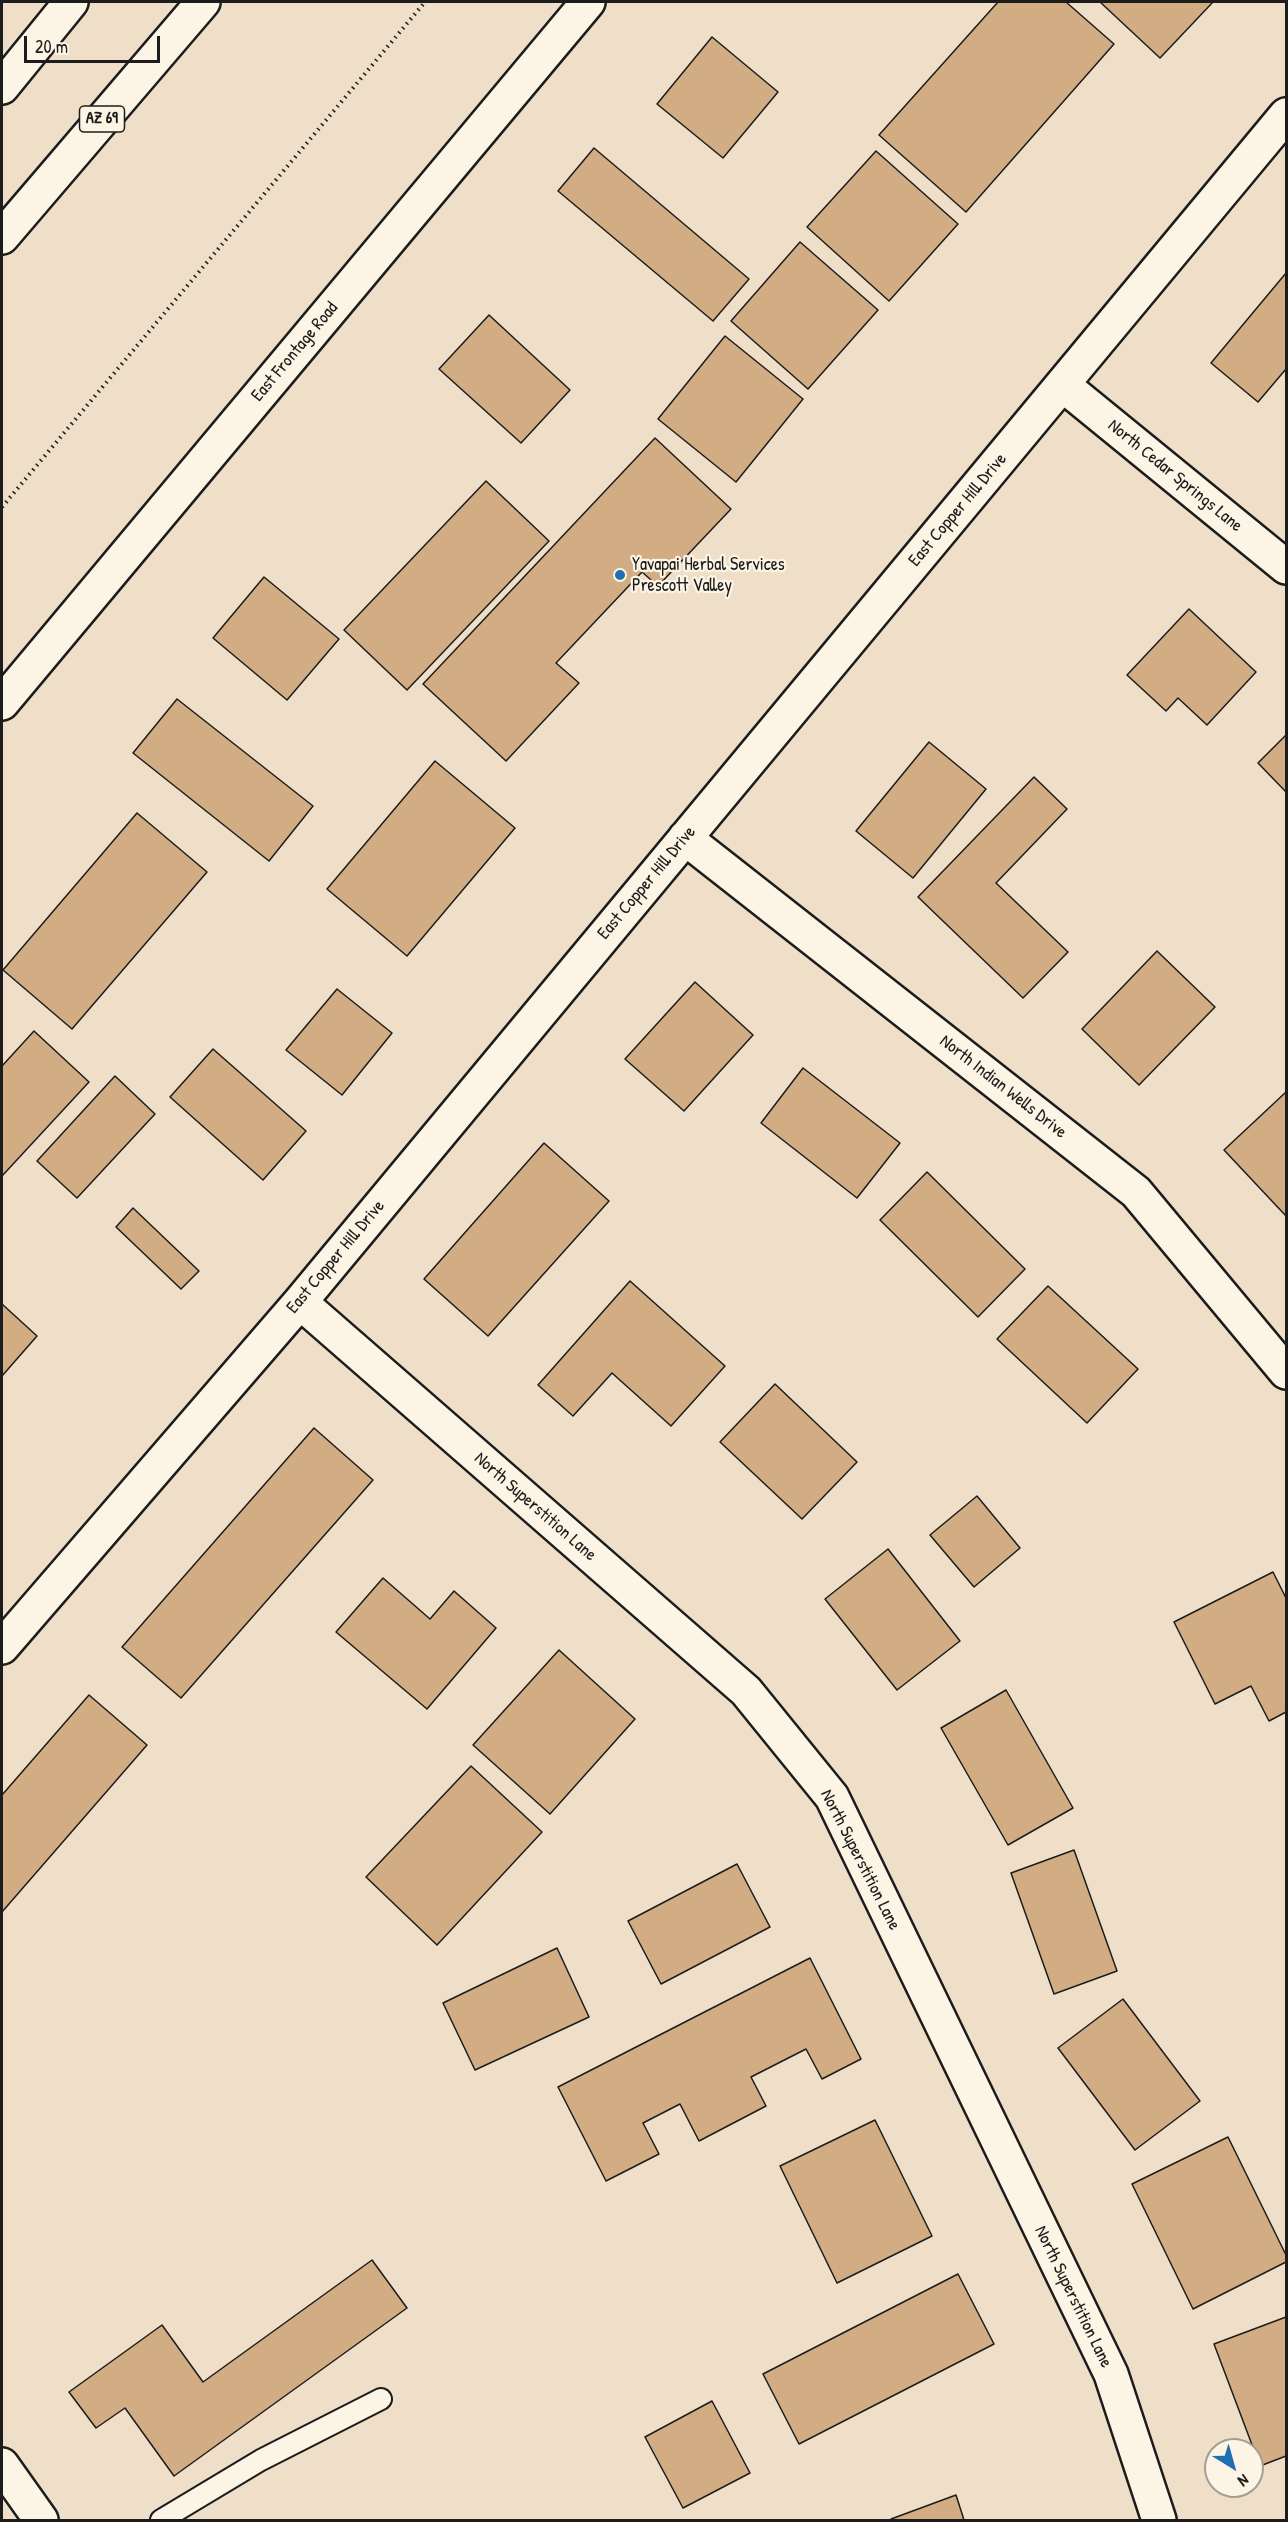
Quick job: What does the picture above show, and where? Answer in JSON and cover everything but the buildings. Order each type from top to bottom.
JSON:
[{"type":"street","points":[[2,87],[72,2]]},
{"type":"street","name":"AZ 69","points":[[2,237],[203,2]]},
{"type":"street","name":"East Frontage Road","points":[[2,703],[588,2]]},
{"type":"street","name":"East Copper Hill Drive","points":[[2,1647],[300,1302],[1287,115]]},
{"type":"street","name":"North Cedar Springs Lane","points":[[1063,385],[1287,567]]},
{"type":"street","name":"North Indian Wells Drive","points":[[684,838],[1136,1192],[1287,1372]]},
{"type":"street","name":"North Superstition Lane","points":[[300,1302],[746,1691],[832,1797],[1111,2374],[1159,2520]]},
{"type":"street","points":[[2,2465],[41,2520]]},
{"type":"lane","points":[[161,2520],[261,2460],[381,2399]]},
{"type":"path","points":[[2,507],[425,2]]},
{"type":"place","name":"Yavapai Herbal Services Prescott Valley","points":[[620,575]]}]
